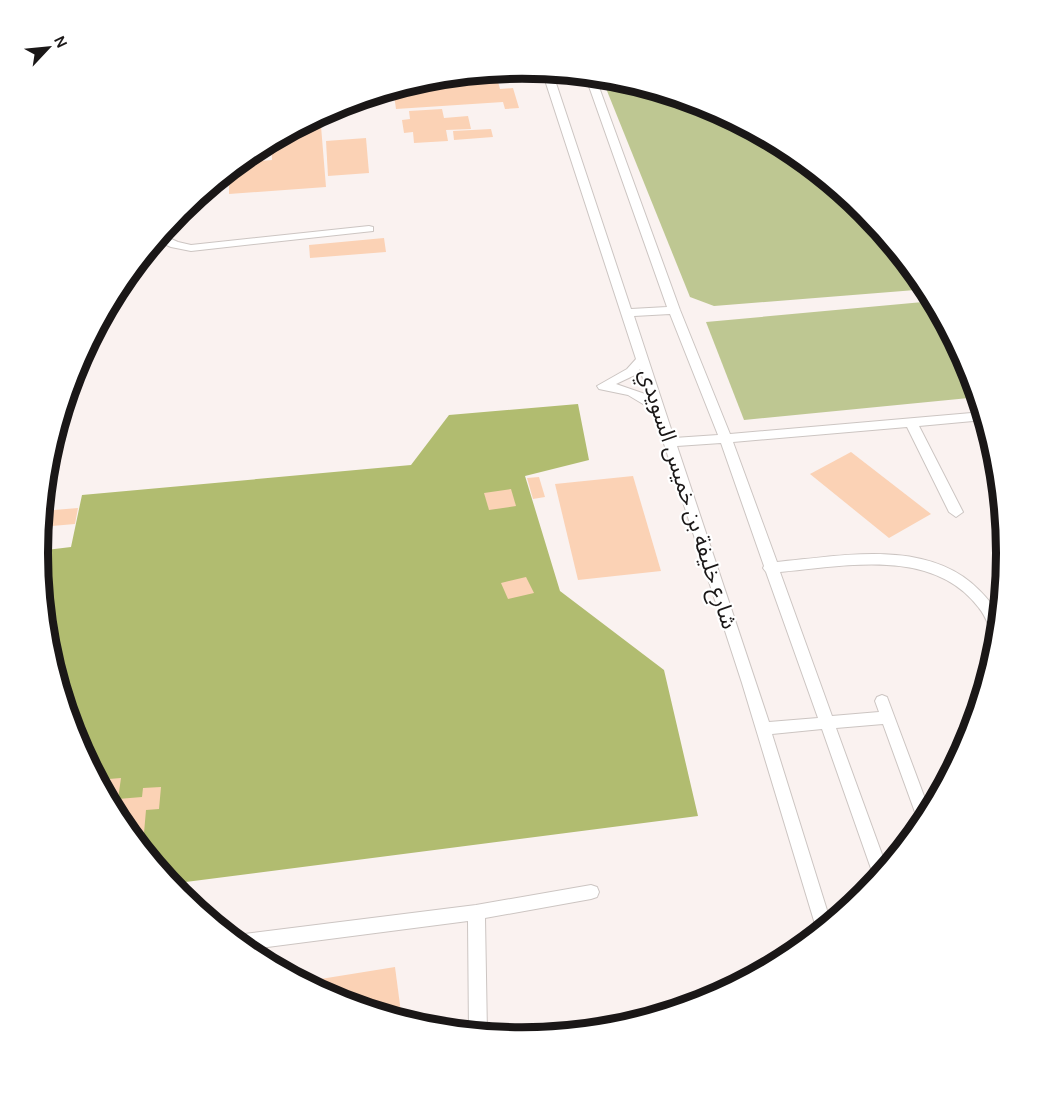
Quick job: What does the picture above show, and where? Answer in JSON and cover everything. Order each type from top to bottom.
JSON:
[{"type":"lane","name":"شارع خليفة بن خميس السويدي","points":[[550,80],[764,729],[821,920]]},
{"type":"lane","points":[[593,85],[674,310],[726,439],[878,866]]},
{"type":"lane","points":[[166,241],[191,248],[369,229]]},
{"type":"lane","points":[[627,313],[674,310]]},
{"type":"lane","points":[[642,359],[631,372],[603,386],[629,390],[658,408]]},
{"type":"lane","points":[[669,443],[976,417]]},
{"type":"lane","points":[[911,422],[956,512]]},
{"type":"lane","points":[[770,568],[894,559],[916,562],[937,568],[955,578],[972,591],[984,605],[991,619]]},
{"type":"lane","points":[[882,701],[921,808]]},
{"type":"lane","points":[[764,729],[888,717]]},
{"type":"lane","points":[[251,941],[476,912],[591,892]]},
{"type":"lane","points":[[476,912],[478,1025]]},
{"type":"green space","points":[[605,87],[645,95],[703,115],[732,128],[785,159],[811,177],[857,218],[898,264],[916,290],[714,306],[690,297]]},
{"type":"green space","points":[[923,302],[947,343],[970,398],[744,420],[706,322]]},
{"type":"green space","points":[[578,404],[589,460],[525,476],[560,591],[664,670],[698,816],[182,882],[146,842],[128,816],[97,763],[84,734],[64,676],[57,645],[49,584],[48,550],[71,547],[82,495],[411,465],[449,415]]},
{"type":"building","points":[[497,80],[500,89],[513,88],[519,108],[505,109],[503,102],[396,109],[394,96],[399,95],[460,83]]},
{"type":"building","points":[[442,109],[444,118],[468,116],[471,129],[446,130],[448,141],[414,143],[413,132],[404,133],[402,120],[410,119],[409,111]]},
{"type":"building","points":[[321,124],[326,187],[229,194],[229,180],[233,177],[255,161],[272,160],[272,151]]},
{"type":"building","points":[[491,129],[493,137],[454,140],[453,131]]},
{"type":"building","points":[[366,138],[369,173],[328,176],[326,141]]},
{"type":"building","points":[[384,238],[386,252],[310,258],[309,245]]},
{"type":"building","points":[[851,452],[931,514],[889,538],[810,474]]},
{"type":"building","points":[[633,476],[661,571],[578,580],[555,484]]},
{"type":"building","points":[[539,477],[545,497],[533,499],[527,478]]},
{"type":"building","points":[[511,489],[516,506],[489,510],[484,493]]},
{"type":"building","points":[[78,508],[75,524],[49,526],[50,510]]},
{"type":"building","points":[[526,577],[534,593],[508,599],[501,583]]},
{"type":"building","points":[[121,778],[118,799],[142,797],[143,788],[161,787],[159,809],[146,810],[144,833],[140,833],[128,816],[106,779]]},
{"type":"building","points":[[395,967],[401,1011],[370,1002],[316,980]]}]
